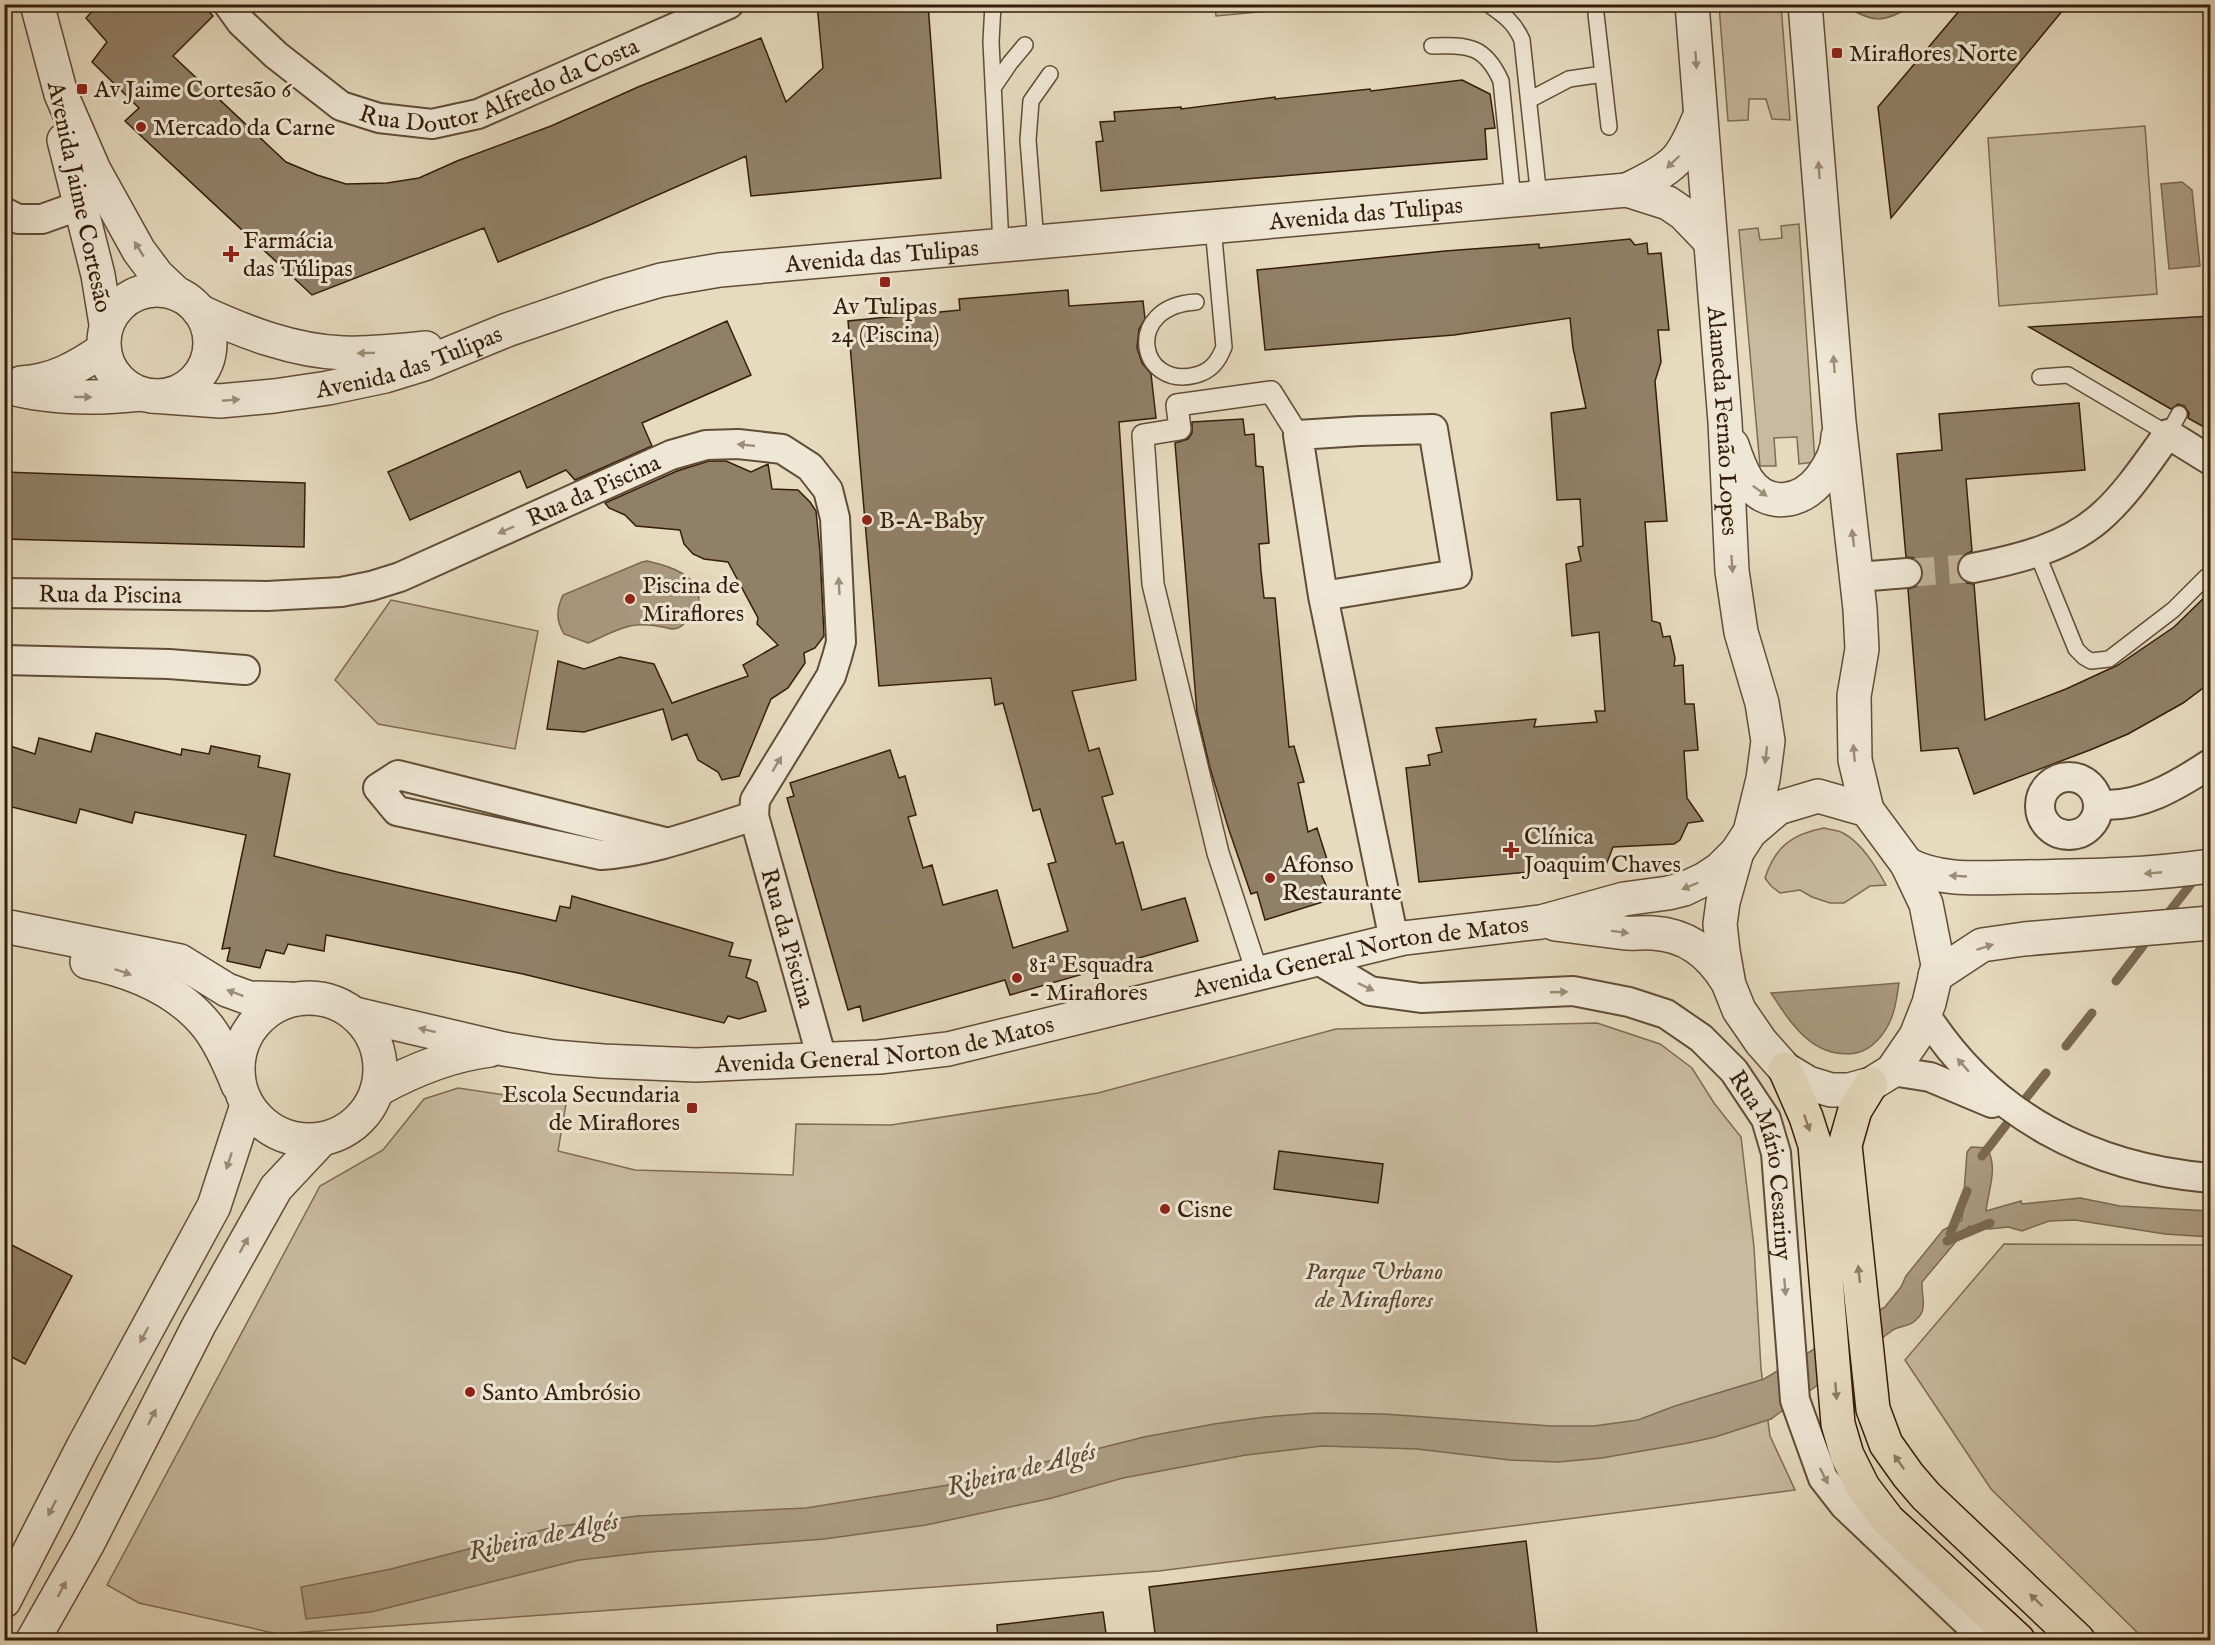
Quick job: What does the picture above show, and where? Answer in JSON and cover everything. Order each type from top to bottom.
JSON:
[{"type":"highway","points":[[1785,1069],[1806,1117],[1815,1145],[1838,1424],[1847,1455],[1863,1487],[1888,1520],[2018,1641]]},
{"type":"highway","points":[[1882,1077],[1855,1110],[1845,1145],[1873,1409],[1886,1444],[1914,1482],[2078,1641]]},
{"type":"street","name":"Avenida Jaime Cortesão","points":[[37,4],[61,94],[94,170],[116,211],[151,267],[188,302]]},
{"type":"street","name":"Rua Doutor Alfredo da Costa","points":[[228,4],[242,22],[276,55],[341,106],[379,118],[432,124],[478,114],[729,4]]},
{"type":"street","name":"Alameda Fernão Lopes","points":[[1692,4],[1725,422],[1735,601],[1741,633],[1762,703],[1768,741],[1763,779],[1725,893],[1720,924],[1729,985]]},
{"type":"street","points":[[1805,4],[1839,422],[1858,576],[1862,649],[1854,696],[1855,760],[1867,810],[1908,864],[1926,904],[1938,965],[1916,1036],[1882,1077]]},
{"type":"street","name":"Avenida Jaime Cortesão","points":[[54,70],[63,135],[98,275],[105,337]]},
{"type":"street","name":"Avenida das Tulipas","points":[[4,385],[28,393],[47,395],[112,397],[146,395],[220,401],[274,396],[385,376],[424,364],[507,330],[661,280],[720,270],[1627,190],[1664,170],[1676,160],[1685,149],[1700,116]]},
{"type":"street","name":"Avenida das Tulipas","points":[[1627,190],[1668,204],[1684,214],[1710,241]]},
{"type":"street","points":[[4,212],[18,219],[42,219],[81,205]]},
{"type":"street","points":[[188,302],[208,326],[210,344],[207,361],[199,376],[186,388],[170,395],[146,395],[127,387],[116,377],[108,364],[105,337],[115,309],[128,298],[143,291],[160,290],[188,302],[240,330],[300,348],[343,353],[426,348],[507,330]]},
{"type":"street","name":"Avenida das Tulipas","points":[[4,385],[41,381],[62,375],[105,337]]},
{"type":"street","points":[[1257,972],[1218,853],[1153,584],[1143,435],[1180,429],[1177,405],[1271,392],[1298,435],[1323,596],[1394,940]]},
{"type":"street","points":[[1725,422],[1737,461],[1748,481],[1761,494],[1776,500],[1790,500],[1805,494],[1828,469],[1838,447],[1839,422]]},
{"type":"street","points":[[1973,568],[2037,553],[2081,531],[2103,516],[2122,496],[2174,424],[2211,460]]},
{"type":"street","points":[[1298,435],[1433,429],[1457,574],[1323,596]]},
{"type":"street","name":"Rua da Piscina","points":[[4,593],[267,596],[341,592],[400,577],[671,455],[706,445],[738,444],[782,449],[810,467],[828,489],[835,518],[841,642],[831,676],[755,800],[753,816],[822,1059]]},
{"type":"street","points":[[1858,576],[1907,573]]},
{"type":"street","points":[[4,660],[169,664],[245,670]]},
{"type":"street","points":[[2099,804],[2113,806],[2158,793],[2211,764]]},
{"type":"street","points":[[665,842],[398,775],[378,788],[397,811],[601,855],[623,854],[665,842],[753,816]]},
{"type":"street","name":"Avenida General Norton de Matos","points":[[355,1014],[504,1049],[554,1057],[663,1064],[696,1065],[879,1057],[948,1049],[1394,940],[1541,922],[1624,899],[1684,889],[1713,874],[1778,808],[1818,796],[1867,810]]},
{"type":"street","points":[[1908,864],[1920,871],[1983,877],[2152,874],[2211,866]]},
{"type":"street","name":"Avenida General Norton de Matos","points":[[1541,922],[1628,933],[1654,933],[1679,938],[1701,949],[1717,965],[1729,985]]},
{"type":"street","points":[[1935,976],[1982,945],[2024,939],[2211,924]]},
{"type":"street","points":[[4,926],[180,961],[226,990],[249,999],[310,997],[337,1003],[355,1014],[370,1033],[380,1070],[377,1090],[366,1111],[343,1132],[321,1140],[291,1138],[270,1129],[244,1099],[224,1053],[208,1027],[183,1001],[162,988],[122,971],[4,945]]},
{"type":"street","name":"Rua Mário Cesariny","points":[[1315,958],[1370,991],[1421,998],[1573,991],[1629,1002],[1666,1014],[1701,1038],[1734,1071],[1766,1119],[1776,1153],[1795,1400],[1823,1478],[1844,1505],[1986,1641]]},
{"type":"street","points":[[1729,985],[1739,1010],[1761,1042],[1785,1069],[1808,1083],[1831,1090],[1849,1090],[1882,1077],[1930,1077],[2023,1117]]},
{"type":"street","points":[[4,1600],[214,1206],[244,1099],[237,1068],[242,1043],[249,1029],[268,1010],[292,999]]},
{"type":"street","points":[[1924,1014],[1968,1071],[2023,1117],[2045,1131],[2107,1158],[2135,1167],[2211,1178]]},
{"type":"street","name":"Avenida General Norton de Matos","points":[[377,1090],[408,1073],[446,1059],[504,1049]]},
{"type":"street","points":[[33,1641],[88,1543],[200,1325],[276,1188],[321,1140]]},
{"type":"lane","points":[[993,4],[991,42],[1001,245]]},
{"type":"lane","points":[[1488,4],[1508,18],[1517,28],[1522,40],[1529,100],[1526,199]]},
{"type":"lane","points":[[1596,14],[1609,127]]},
{"type":"lane","points":[[993,88],[1025,45]]},
{"type":"lane","points":[[1432,46],[1462,45],[1481,52],[1494,65],[1501,81],[1526,199]]},
{"type":"lane","points":[[1036,242],[1028,140],[1031,102],[1050,74]]},
{"type":"lane","points":[[1529,100],[1569,79],[1603,74]]},
{"type":"lane","points":[[1196,302],[1182,303],[1163,311],[1151,322],[1146,337],[1147,350],[1154,364],[1168,375],[1188,377],[1207,372],[1219,360],[1224,347],[1213,227]]},
{"type":"lane","points":[[2040,377],[2068,375],[2174,424]]},
{"type":"lane","points":[[2037,553],[2076,650],[2091,661],[2109,658],[2138,638],[2173,610],[2206,577]]},
{"type":"green space","points":[[1336,4],[1216,16],[1215,5]]},
{"type":"green space","points":[[1719,5],[1781,5],[1790,120],[1772,119],[1766,99],[1749,99],[1748,120],[1728,121]]},
{"type":"green space","points":[[2145,126],[2157,294],[1999,306],[1988,138]]},
{"type":"green space","points":[[1799,224],[1815,462],[1799,464],[1797,437],[1774,438],[1776,466],[1760,466],[1739,230],[1758,228],[1760,240],[1782,238],[1781,226]]},
{"type":"green space","points":[[391,600],[538,631],[515,749],[378,724],[335,680]]},
{"type":"green space","points":[[1824,828],[1850,837],[1873,863],[1886,885],[1870,886],[1844,903],[1830,903],[1800,890],[1780,893],[1771,886],[1765,878],[1780,850],[1794,838]]},
{"type":"green space","name":"Parque Urbano de Miraflores","points":[[1597,1023],[1660,1044],[1692,1068],[1714,1103],[1741,1137],[1754,1247],[1761,1369],[1770,1436],[1795,1490],[1159,1571],[278,1634],[139,1603],[107,1585],[320,1186],[383,1150],[424,1099],[458,1088],[566,1104],[558,1151],[635,1170],[793,1175],[796,1124],[891,1125],[1098,1093],[1336,1029]]},
{"type":"green space","points":[[2004,1244],[2210,1245],[2210,1640],[2145,1640],[1991,1489],[1905,1360]]},
{"type":"water","points":[[1844,5],[1913,5],[1894,16],[1878,19],[1863,15]]},
{"type":"water","points":[[2182,182],[2192,190],[2200,266],[2169,269],[2161,184]]},
{"type":"water","name":"Piscina de Miraflores","points":[[647,561],[682,573],[695,585],[699,602],[684,624],[672,629],[649,625],[631,626],[588,643],[564,634],[558,615],[563,595]]},
{"type":"water","points":[[1899,983],[1894,1010],[1885,1030],[1873,1045],[1856,1053],[1841,1054],[1816,1045],[1796,1027],[1771,993]]},
{"type":"water","points":[[1971,1147],[1989,1148],[1992,1172],[1986,1211],[2021,1201],[2022,1204],[2080,1198],[2120,1206],[2210,1211],[2210,1237],[2165,1234],[2075,1220],[2049,1221],[2022,1231],[2008,1227],[1989,1229],[1969,1226],[1922,1282],[1923,1309],[1912,1323],[1893,1330],[1771,1419],[1688,1443],[1602,1458],[1558,1462],[1510,1460],[1417,1449],[1322,1446],[1246,1455],[1123,1478],[1052,1498],[926,1525],[824,1539],[650,1552],[579,1560],[371,1612],[306,1619],[301,1587],[391,1569],[554,1527],[637,1516],[806,1508],[961,1483],[1144,1437],[1214,1424],[1317,1413],[1384,1414],[1550,1426],[1594,1426],[1638,1420],[1675,1406],[1764,1379],[1885,1307],[1901,1287],[1906,1276],[1943,1230],[1962,1220],[1967,1152]]},
{"type":"building","points":[[99,4],[202,4],[213,16],[173,56],[286,162],[346,184],[387,183],[419,178],[457,161],[551,126],[638,87],[761,38],[786,102],[823,68],[817,4],[928,4],[941,178],[751,196],[746,156],[592,224],[498,262],[484,228],[312,295],[125,121],[139,108],[92,62],[107,42],[86,18]]},
{"type":"building","points":[[1965,4],[2068,4],[1891,218],[1878,107]]},
{"type":"building","points":[[1462,80],[1490,94],[1495,128],[1485,129],[1487,159],[1101,191],[1096,142],[1103,141],[1100,122],[1115,121],[1114,112],[1181,107],[1181,109],[1275,97],[1275,99],[1370,89],[1371,91]]},
{"type":"building","points":[[1630,239],[1635,245],[1647,243],[1648,254],[1661,253],[1669,330],[1658,330],[1661,362],[1655,381],[1667,521],[1645,522],[1652,621],[1660,623],[1663,637],[1670,636],[1675,658],[1674,666],[1683,665],[1685,704],[1694,704],[1698,750],[1684,751],[1687,798],[1703,821],[1688,823],[1680,840],[1674,844],[1613,847],[1606,865],[1419,882],[1406,768],[1430,765],[1428,755],[1442,752],[1436,728],[1536,719],[1534,727],[1597,722],[1595,711],[1605,711],[1599,632],[1572,636],[1566,564],[1581,561],[1578,547],[1583,546],[1580,499],[1557,500],[1551,413],[1586,408],[1573,348],[1570,318],[1454,335],[1265,350],[1257,270],[1445,251],[1539,244],[1539,248]]},
{"type":"building","points":[[1068,290],[1069,306],[1143,301],[1145,319],[1139,329],[1137,348],[1142,363],[1151,374],[1156,418],[1119,422],[1136,680],[1072,691],[1089,751],[1099,748],[1113,794],[1102,797],[1116,844],[1123,842],[1142,910],[1185,898],[1198,941],[1010,995],[1005,980],[863,1021],[860,1006],[848,1010],[787,798],[794,796],[790,783],[890,750],[899,778],[905,776],[916,815],[908,817],[923,868],[932,865],[943,905],[997,890],[1013,948],[1068,931],[1048,864],[1056,862],[1040,809],[1033,811],[1003,703],[995,705],[991,678],[879,686],[848,321],[960,310],[959,299]]},
{"type":"building","points":[[2211,316],[2211,431],[2188,418],[2189,413],[2184,406],[2178,404],[2171,409],[2029,327]]},
{"type":"building","points":[[727,321],[751,375],[642,423],[652,446],[575,480],[566,470],[527,488],[520,471],[410,520],[388,472]]},
{"type":"building","points":[[2079,403],[2085,470],[1966,479],[1972,551],[1962,556],[1958,562],[1957,571],[1961,579],[1974,584],[1985,720],[2066,689],[2118,665],[2174,627],[2211,591],[2211,682],[2183,703],[2128,734],[1974,794],[1958,748],[1921,751],[1908,589],[1917,586],[1922,579],[1923,572],[1920,563],[1914,558],[1906,557],[1897,454],[1942,450],[1939,414]]},
{"type":"building","points":[[1243,419],[1245,435],[1254,434],[1256,466],[1263,467],[1269,543],[1259,544],[1261,571],[1264,598],[1275,598],[1289,747],[1294,746],[1304,782],[1298,783],[1308,832],[1317,828],[1331,872],[1321,874],[1332,899],[1265,920],[1257,892],[1251,894],[1229,830],[1210,768],[1197,713],[1175,443],[1188,439],[1192,433],[1192,422]]},
{"type":"building","points":[[709,461],[726,461],[751,472],[768,464],[772,489],[798,490],[816,511],[824,636],[815,648],[804,653],[805,663],[788,688],[771,699],[739,776],[722,780],[718,772],[698,760],[687,734],[672,740],[663,709],[584,732],[547,729],[558,661],[584,669],[620,657],[654,664],[672,703],[748,676],[743,665],[778,645],[757,624],[758,618],[728,562],[704,559],[693,554],[684,544],[680,530],[636,526],[625,515],[609,508],[605,503],[677,471]]},
{"type":"building","points":[[4,472],[305,483],[304,547],[4,539]]},
{"type":"building","points":[[96,733],[181,755],[182,749],[209,754],[211,746],[260,756],[258,767],[290,774],[274,856],[556,921],[560,906],[570,908],[572,896],[733,943],[729,956],[751,960],[746,977],[757,982],[766,1011],[739,1019],[728,1016],[724,1023],[523,974],[326,935],[324,951],[288,944],[284,954],[266,950],[260,968],[227,961],[230,948],[222,949],[246,835],[135,812],[132,823],[80,809],[76,823],[4,805],[4,744],[35,754],[39,738],[91,752]]},
{"type":"building","points":[[1279,1151],[1383,1164],[1378,1203],[1274,1189]]},
{"type":"building","points":[[4,1241],[72,1276],[25,1364],[4,1353]]},
{"type":"building","points":[[1526,1541],[1538,1641],[1156,1641],[1149,1587]]},
{"type":"building","points":[[1103,1612],[1107,1641],[998,1641],[997,1625]]},
{"type":"waterway","points":[[2169,912],[2191,884]]},
{"type":"waterway","points":[[2116,981],[2143,946]]},
{"type":"waterway","points":[[2066,1046],[2092,1013]]},
{"type":"waterway","points":[[2026,1098],[2046,1073]]},
{"type":"waterway","points":[[1982,1156],[2006,1125]]},
{"type":"waterway","points":[[1950,1234],[1967,1191]]},
{"type":"waterway","name":"Ribeira de Algés","points":[[1947,1241],[1990,1223]]},
{"type":"tunnel","points":[[1907,573],[1973,568]]},
{"type":"place","name":"Miraflores Norte","points":[[1837,53]]},
{"type":"place","name":"Av Jaime Cortesão 6","points":[[82,89]]},
{"type":"place","name":"Mercado da Carne","points":[[141,127]]},
{"type":"place","name":"Farmácia das Túlipas","points":[[231,254]]},
{"type":"place","name":"Av Tulipas 24 (Piscina)","points":[[885,282]]},
{"type":"place","name":"B-A-Baby","points":[[867,520]]},
{"type":"place","name":"Piscina de Miraflores","points":[[630,599]]},
{"type":"place","name":"Clínica Joaquim Chaves","points":[[1511,850]]},
{"type":"place","name":"Afonso Restaurante","points":[[1270,878]]},
{"type":"place","name":"81ª Esquadra - Miraflores","points":[[1017,978]]},
{"type":"place","name":"Escola Secundaria de Miraflores","points":[[692,1108]]},
{"type":"place","name":"Cisne","points":[[1165,1209]]},
{"type":"place","name":"Santo Ambrósio","points":[[470,1392]]}]
